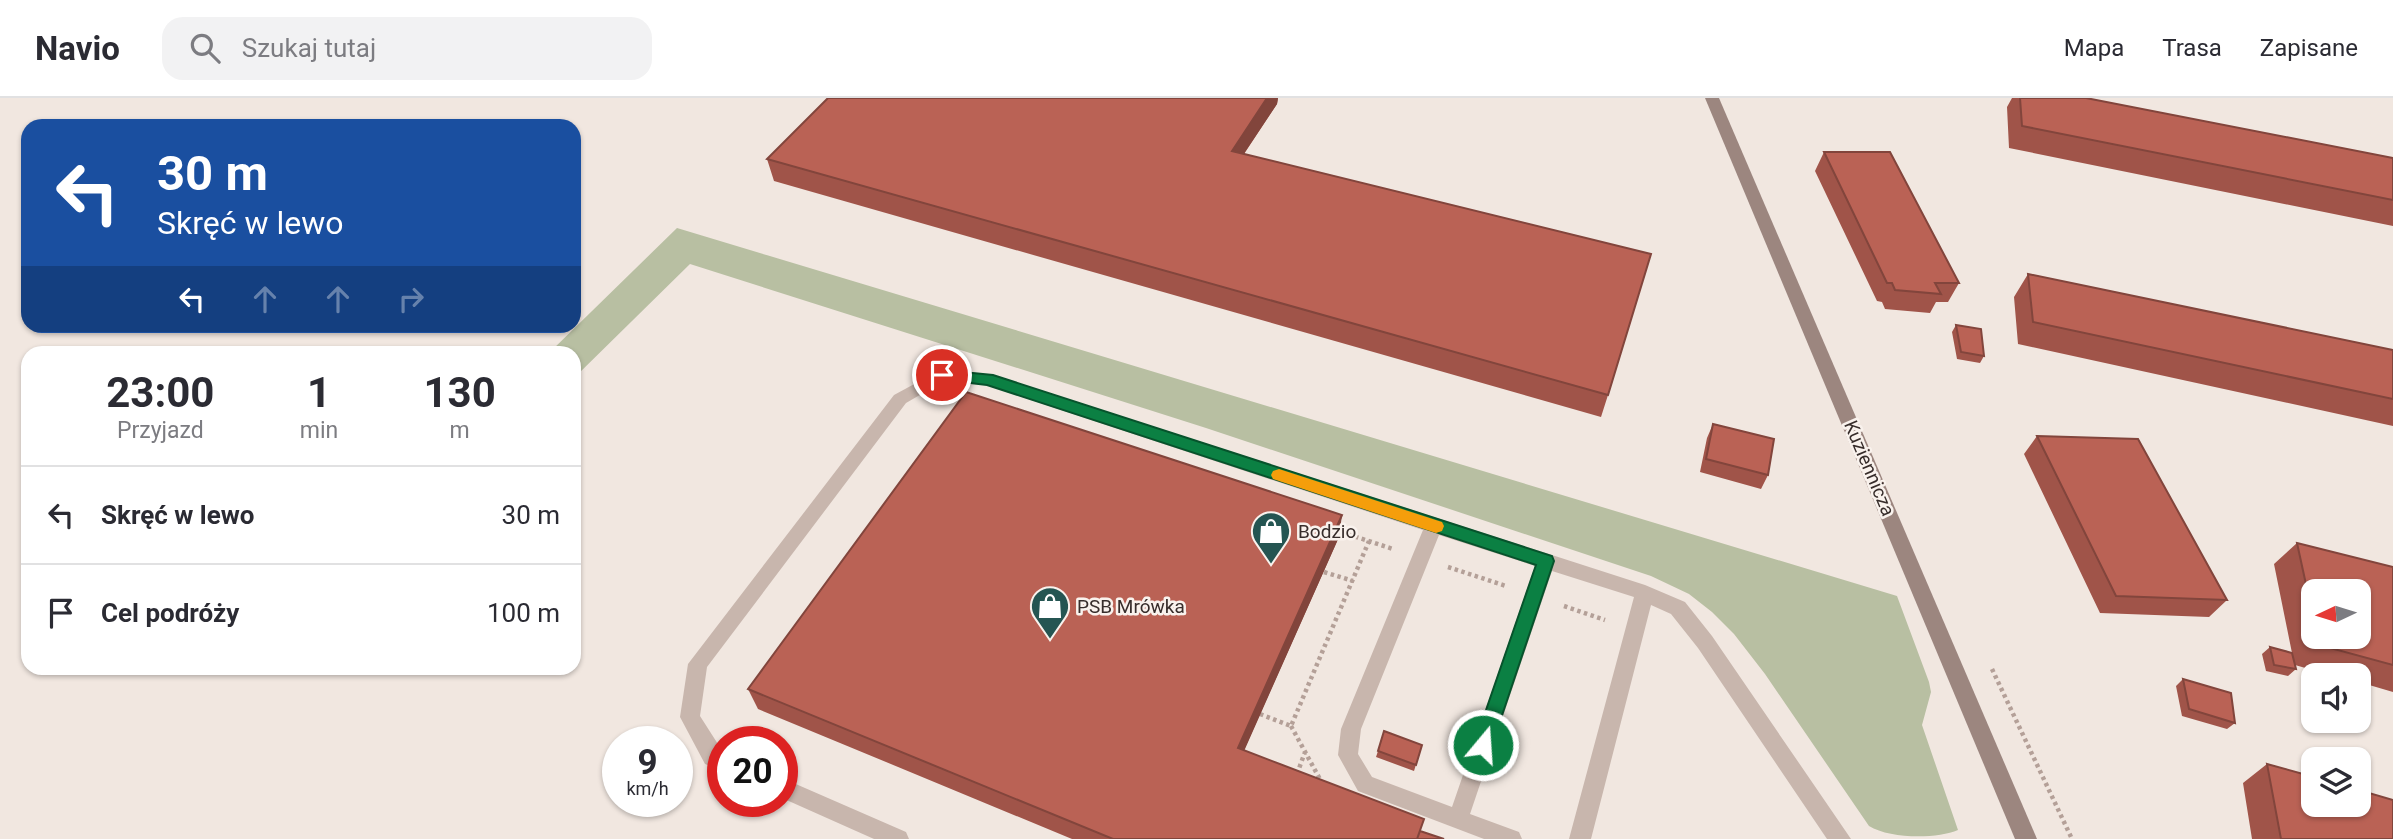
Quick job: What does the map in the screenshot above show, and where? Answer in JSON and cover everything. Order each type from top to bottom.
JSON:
[{"type":"main road","name":"Kuziennicza","points":[[1712,98],[2026,839]]},
{"type":"lane","points":[[707,748],[690,717],[698,664],[900,399],[942,375],[987,379],[1645,593],[1678,608],[1705,642],[1840,839]]},
{"type":"lane","points":[[1434,526],[1351,729],[1348,755],[1365,784],[1511,839]]},
{"type":"lane","points":[[1458,819],[1546,561]]},
{"type":"lane","points":[[1580,839],[1645,593]]},
{"type":"lane","points":[[798,795],[898,839]]},
{"type":"path","points":[[1260,714],[1291,726],[1369,541],[1332,529]]},
{"type":"path","points":[[1324,572],[1353,581]]},
{"type":"path","points":[[1296,776],[1305,752]]},
{"type":"green space","points":[[677,228],[1897,596],[1929,682],[1931,692],[1922,725],[1958,830],[1938,835],[1914,836],[1889,833],[1869,826],[1765,674],[1734,634],[1689,594],[1651,576],[1206,428],[690,264],[581,371],[581,346],[556,346],[569,333],[581,333],[581,322]]},
{"type":"building","points":[[828,98],[1267,98],[1232,151],[1651,254],[1608,395],[767,159]]},
{"type":"building","points":[[2020,98],[2086,98],[2393,158],[2393,200],[2022,126]]},
{"type":"building","points":[[1824,152],[1890,152],[1959,283],[1935,283],[1941,294],[1895,290],[1892,283],[1887,283]]},
{"type":"building","points":[[2028,274],[2393,350],[2393,399],[2033,322]]},
{"type":"building","points":[[1956,325],[1981,329],[1984,356],[1961,352]]},
{"type":"building","name":"PSB Mrówka","points":[[966,392],[1342,515],[1238,748],[1424,819],[1417,839],[1113,839],[748,689]]},
{"type":"building","points":[[1713,424],[1774,439],[1768,475],[1706,459]]},
{"type":"building","points":[[2037,436],[2138,439],[2227,600],[2116,596]]},
{"type":"building","points":[[2297,543],[2393,567],[2393,665],[2334,649],[2371,649],[2371,579],[2305,579]]},
{"type":"building","points":[[2270,647],[2292,653],[2296,669],[2274,665]]},
{"type":"building","points":[[2183,679],[2231,693],[2235,723],[2189,709]]},
{"type":"building","points":[[1384,731],[1422,745],[1416,765],[1378,751]]},
{"type":"building","points":[[2267,764],[2301,773],[2301,817],[2371,817],[2371,794],[2393,800],[2393,839],[2281,839]]},
{"type":"building","points":[[1420,831],[1444,839],[1417,839]]},
{"type":"slow traffic","points":[[1279,475],[1436,526]]},
{"type":"place","name":"Bodzio","points":[[1271,565]]},
{"type":"place","name":"PSB Mrówka","points":[[1050,640]]},
{"type":"route","points":[[942,375],[987,379],[1546,561],[1483,745]]}]
